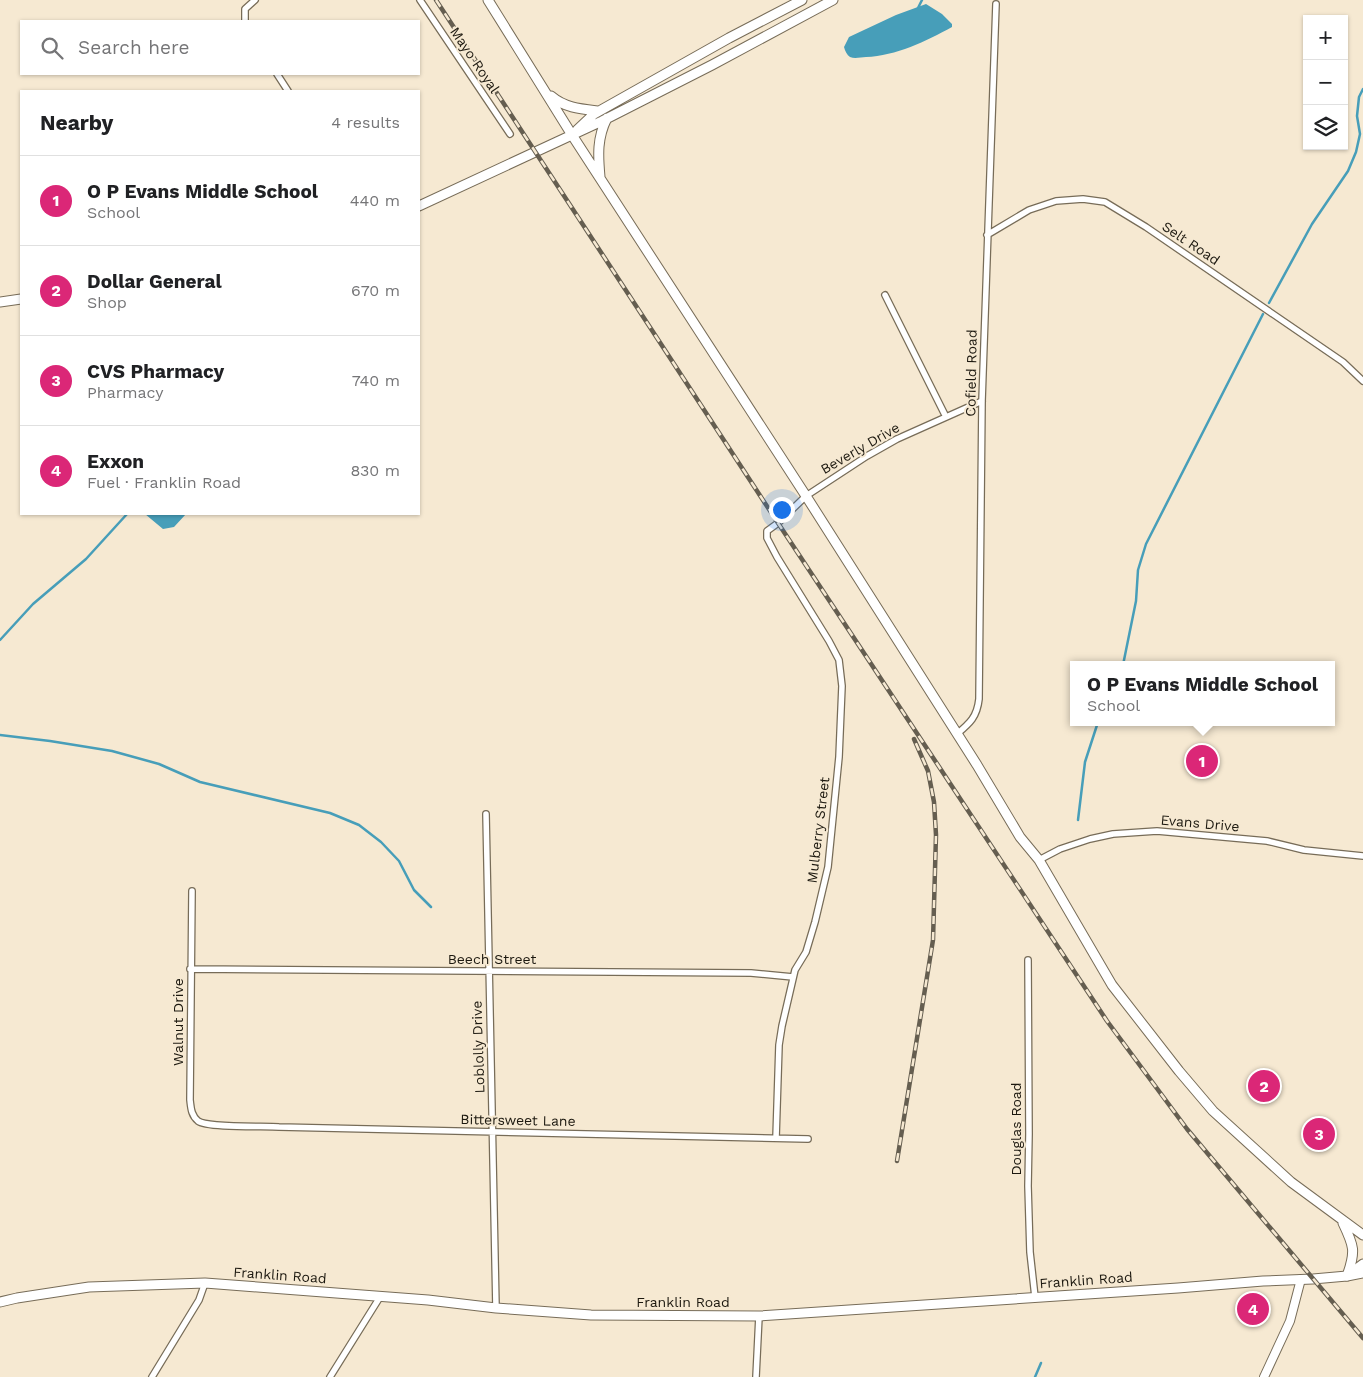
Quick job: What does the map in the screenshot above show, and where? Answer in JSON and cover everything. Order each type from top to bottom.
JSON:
[{"type":"main road","points":[[488,0],[600,179],[806,496],[1020,837],[1039,860],[1112,984],[1178,1071],[1219,1117],[1291,1182],[1363,1235]]},
{"type":"main road","points":[[572,135],[599,111],[729,38],[802,0]]},
{"type":"main road","points":[[420,206],[607,118],[712,65],[833,0]]},
{"type":"main road","points":[[545,92],[560,103],[579,109],[599,111]]},
{"type":"main road","points":[[600,179],[598,151],[601,131],[607,118]]},
{"type":"main road","points":[[0,302],[20,299]]},
{"type":"main road","points":[[1343,1222],[1353,1249],[1352,1261],[1347,1276]]},
{"type":"main road","points":[[1347,1276],[1363,1264]]},
{"type":"main road","name":"Franklin Road","points":[[0,1302],[88,1287],[205,1283],[591,1315],[759,1316],[1347,1276],[1363,1273]]},
{"type":"street","points":[[245,20],[245,9],[255,0]]},
{"type":"street","name":"Mayo Royal","points":[[420,0],[510,134]]},
{"type":"street","name":"Cofield Road","points":[[957,734],[977,714],[979,699],[982,401],[996,4]]},
{"type":"street","points":[[278,75],[287,90]]},
{"type":"street","name":"Selt Road","points":[[987,234],[1029,210],[1056,201],[1083,199],[1105,202],[1146,227],[1343,362],[1363,381]]},
{"type":"street","points":[[885,295],[946,417]]},
{"type":"street","name":"Beverly Drive","points":[[767,538],[767,531],[806,496],[866,456],[897,439],[982,401]]},
{"type":"street","name":"Mulberry Street","points":[[767,538],[839,660],[842,686],[839,757],[828,866],[815,922],[806,952],[795,970],[785,1010],[779,1045],[776,1138]]},
{"type":"street","name":"Loblolly Drive","points":[[486,814],[496,1308]]},
{"type":"street","name":"Evans Drive","points":[[1039,860],[1060,848],[1090,839],[1113,834],[1157,832],[1266,841],[1304,850],[1363,856]]},
{"type":"street","name":"Walnut Drive","points":[[192,890],[190,969],[191,1110],[194,1117],[200,1123],[227,1125]]},
{"type":"street","name":"Douglas Road","points":[[1028,960],[1028,1186],[1030,1252],[1035,1297]]},
{"type":"street","name":"Beech Street","points":[[190,969],[751,973],[794,977]]},
{"type":"street","name":"Bittersweet Lane","points":[[227,1125],[808,1139]]},
{"type":"street","points":[[1264,1377],[1290,1321],[1301,1279]]},
{"type":"street","points":[[152,1377],[199,1300],[205,1283]]},
{"type":"street","points":[[330,1377],[380,1297]]},
{"type":"street","points":[[756,1377],[759,1316]]},
{"type":"water","points":[[926,4],[942,14],[952,24],[952,27],[900,51],[888,54],[854,58],[846,53],[844,47],[849,37],[896,15]]},
{"type":"water","points":[[146,515],[185,515],[174,527],[163,529]]},
{"type":"waterway","points":[[918,8],[922,0]]},
{"type":"waterway","points":[[1269,303],[1312,224],[1348,171],[1356,152],[1360,134],[1357,116],[1359,97],[1363,89]]},
{"type":"waterway","points":[[1124,661],[1136,601],[1138,570],[1146,544],[1263,314]]},
{"type":"waterway","points":[[0,640],[33,604],[86,559],[126,515]]},
{"type":"waterway","points":[[1078,820],[1085,762],[1097,726]]},
{"type":"waterway","points":[[0,735],[112,751],[159,764],[200,782],[330,813],[359,825],[381,842],[399,861],[414,890],[431,907]]},
{"type":"waterway","points":[[1035,1377],[1041,1363]]},
{"type":"railway","points":[[436,0],[1107,1021],[1187,1129],[1363,1338]]},
{"type":"railway","points":[[897,1161],[933,940],[936,835],[934,802],[928,771],[914,739]]},
{"type":"place","name":"O P Evans Middle School","points":[[1202,761]]},
{"type":"place","name":"Dollar General","points":[[1264,1086]]},
{"type":"place","name":"CVS Pharmacy","points":[[1319,1134]]},
{"type":"place","name":"Exxon","points":[[1253,1309]]}]
